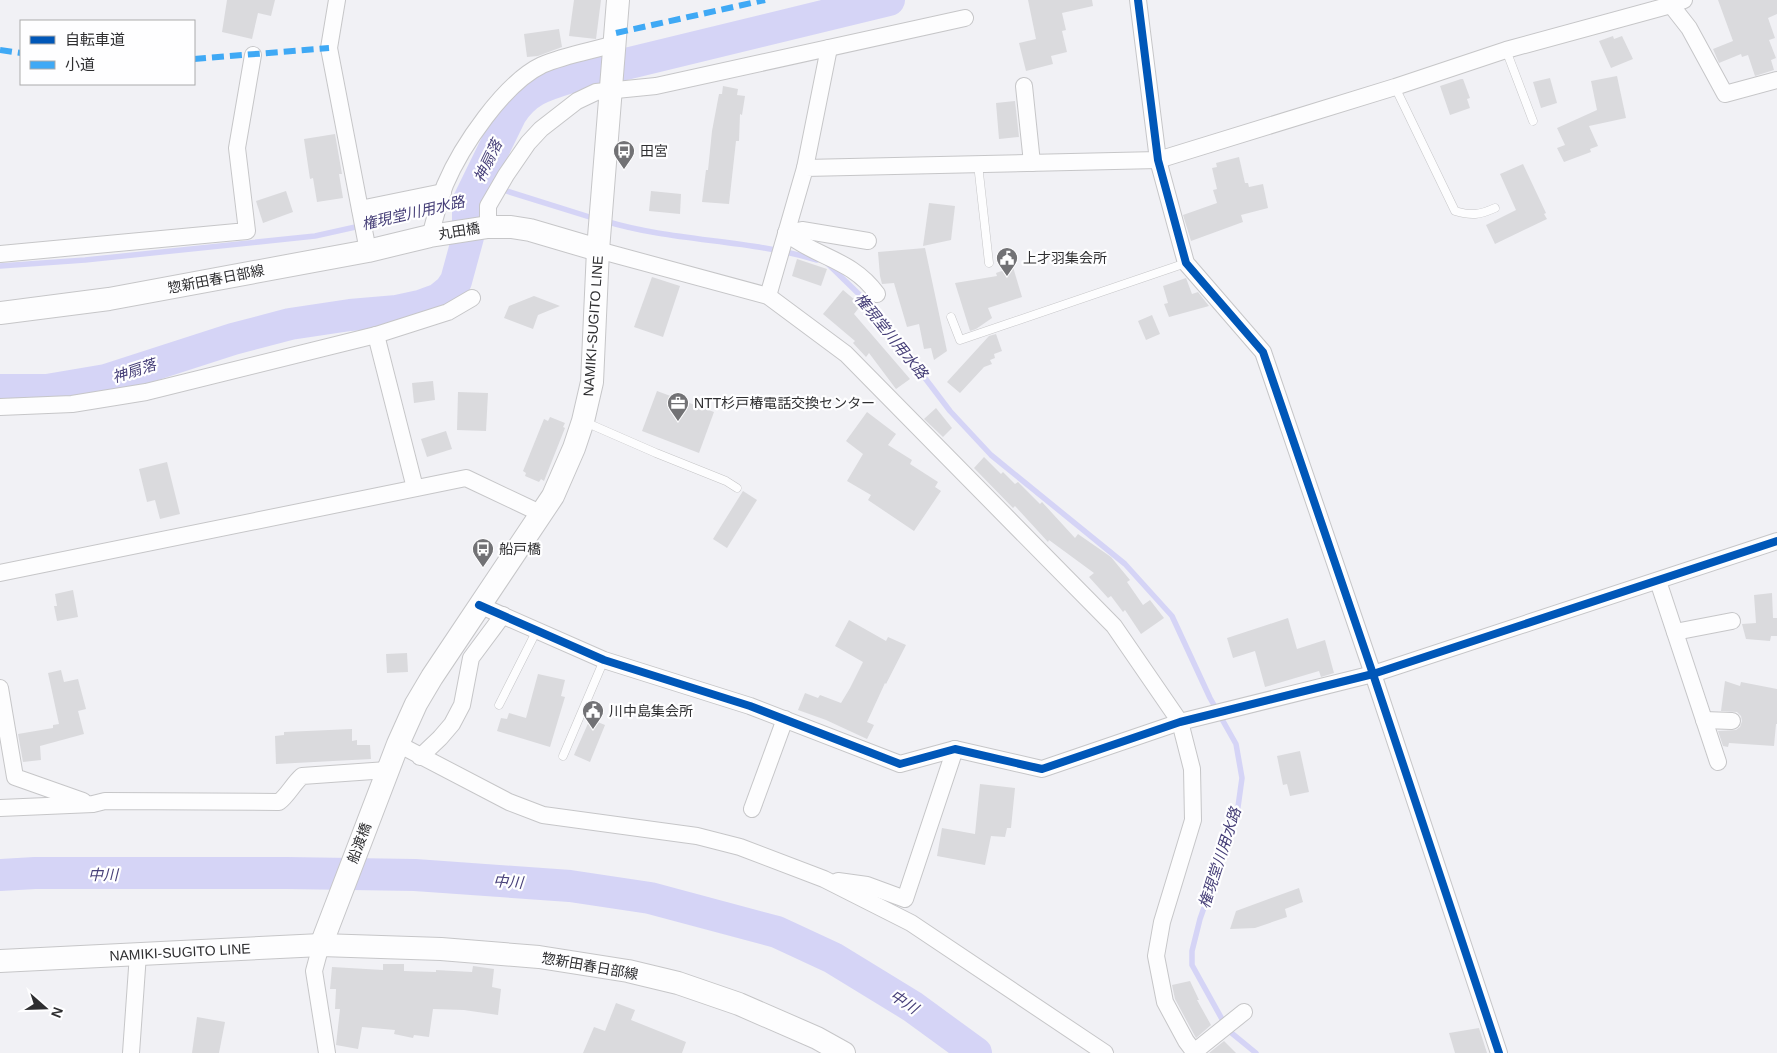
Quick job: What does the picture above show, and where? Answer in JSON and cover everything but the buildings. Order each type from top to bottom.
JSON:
[{"type":"main road","points":[[615,44],[618,0]]},
{"type":"main road","name":"NAMIKI-SUGITO LINE","points":[[385,774],[416,704],[432,677],[542,514],[563,475],[583,421],[592,382],[598,250],[615,44]]},
{"type":"main road","points":[[488,226],[530,230],[598,250]]},
{"type":"main road","name":"丸田橋","points":[[430,236],[488,226]]},
{"type":"main road","name":"惣新田春日部線","points":[[0,313],[109,299],[368,251],[430,236]]},
{"type":"main road","name":"船渡橋","points":[[321,945],[385,774]]},
{"type":"main road","name":"NAMIKI-SUGITO LINE","points":[[0,961],[321,945]]},
{"type":"main road","name":"惣新田春日部線","points":[[321,945],[496,952],[585,963],[628,971],[678,983],[739,1004],[817,1038],[844,1053]]},
{"type":"street","points":[[337,0],[330,48],[368,251]]},
{"type":"street","points":[[1138,0],[1158,160],[1186,263],[1263,352],[1373,674],[1499,1053]]},
{"type":"street","points":[[805,168],[1158,160],[1395,87],[1506,50],[1677,3],[1725,94],[1777,80]]},
{"type":"street","points":[[488,226],[488,206],[528,143],[541,128],[577,101],[596,92],[656,86],[965,18]]},
{"type":"street","points":[[430,236],[443,192],[465,146],[489,114],[523,78],[540,66],[557,59],[615,44]]},
{"type":"street","points":[[768,296],[805,168],[829,48]]},
{"type":"street","points":[[0,254],[247,231],[237,148],[253,55]]},
{"type":"street","points":[[1024,86],[1032,163]]},
{"type":"street","points":[[360,209],[443,192]]},
{"type":"street","points":[[786,233],[802,230],[868,241]]},
{"type":"street","points":[[786,233],[798,243],[849,267],[871,286],[877,294]]},
{"type":"street","points":[[598,250],[768,296],[846,354],[1114,626],[1180,722],[1192,769],[1193,820],[1162,922],[1156,956],[1165,1002],[1194,1052],[1244,1012]]},
{"type":"street","points":[[0,407],[72,404],[146,392],[376,335],[448,312],[472,298]]},
{"type":"street","points":[[376,335],[415,488]]},
{"type":"street","points":[[0,572],[466,478],[542,514]]},
{"type":"street","points":[[479,605],[604,660],[750,706],[900,764],[955,749],[1042,769],[1180,722],[1373,674],[1777,541]]},
{"type":"street","points":[[1658,581],[1718,762]]},
{"type":"street","points":[[420,756],[452,724],[462,704],[471,658],[503,615]]},
{"type":"street","points":[[1675,632],[1732,621]]},
{"type":"street","points":[[0,688],[15,777],[93,804]]},
{"type":"street","points":[[752,809],[785,719]]},
{"type":"street","points":[[1704,720],[1732,721]]},
{"type":"street","points":[[398,744],[509,802],[543,816],[697,836],[740,847],[824,879],[912,923],[1105,1053]]},
{"type":"street","points":[[824,879],[867,885],[905,899],[955,749]]},
{"type":"street","points":[[0,808],[93,804],[105,801],[279,802],[286,796],[292,785],[302,776],[385,774]]},
{"type":"street","points":[[321,945],[314,971],[327,1053]]},
{"type":"street","points":[[131,1053],[138,954]]},
{"type":"lane","points":[[1506,50],[1534,121]]},
{"type":"lane","points":[[1395,87],[1455,210],[1466,214],[1481,215],[1495,208]]},
{"type":"lane","points":[[978,164],[988,263]]},
{"type":"lane","points":[[950,317],[960,340],[1186,263]]},
{"type":"lane","points":[[583,421],[726,481],[736,488]]},
{"type":"lane","points":[[499,705],[537,630]]},
{"type":"lane","points":[[563,756],[604,660]]},
{"type":"waterway","name":"神扇落","points":[[0,390],[47,390],[106,380],[233,339],[290,324],[350,315],[397,311],[420,306],[439,299],[450,290],[456,281],[468,237],[468,202],[511,114],[535,90],[568,78],[889,0]]},
{"type":"waterway","name":"権現堂川用水路","points":[[500,189],[596,219]]},
{"type":"waterway","name":"権現堂川用水路","points":[[0,266],[85,260],[315,236],[468,202],[492,190]]},
{"type":"waterway","name":"権現堂川用水路","points":[[605,221],[658,233],[764,248],[817,260]]},
{"type":"waterway","name":"権現堂川用水路","points":[[828,264],[868,303],[950,411],[991,455],[1125,564],[1172,616],[1210,698],[1236,744],[1242,778],[1237,814],[1200,919],[1192,951],[1192,965],[1228,1030],[1256,1053]]},
{"type":"waterway","name":"中川","points":[[0,875],[35,873],[415,875],[570,886],[650,898],[777,932],[833,958],[913,1007],[976,1053]]},
{"type":"marked path","points":[[616,33],[765,0]]},
{"type":"marked path","points":[[195,59],[329,48]]},
{"type":"marked path","points":[[0,50],[20,53]]},
{"type":"cycle path","points":[[1138,0],[1158,160],[1186,263],[1263,352],[1373,674],[1499,1053]]},
{"type":"cycle path","points":[[479,605],[604,660],[750,706],[900,764],[955,749],[1042,769],[1180,722],[1373,674],[1777,541]]},
{"type":"place","name":"田宮","points":[[624,170]]},
{"type":"place","name":"上才羽集会所","points":[[1007,277]]},
{"type":"place","name":"NTT杉戸椿電話交換センター","points":[[678,422]]},
{"type":"place","name":"船戸橋","points":[[483,568]]},
{"type":"place","name":"川中島集会所","points":[[593,730]]}]
